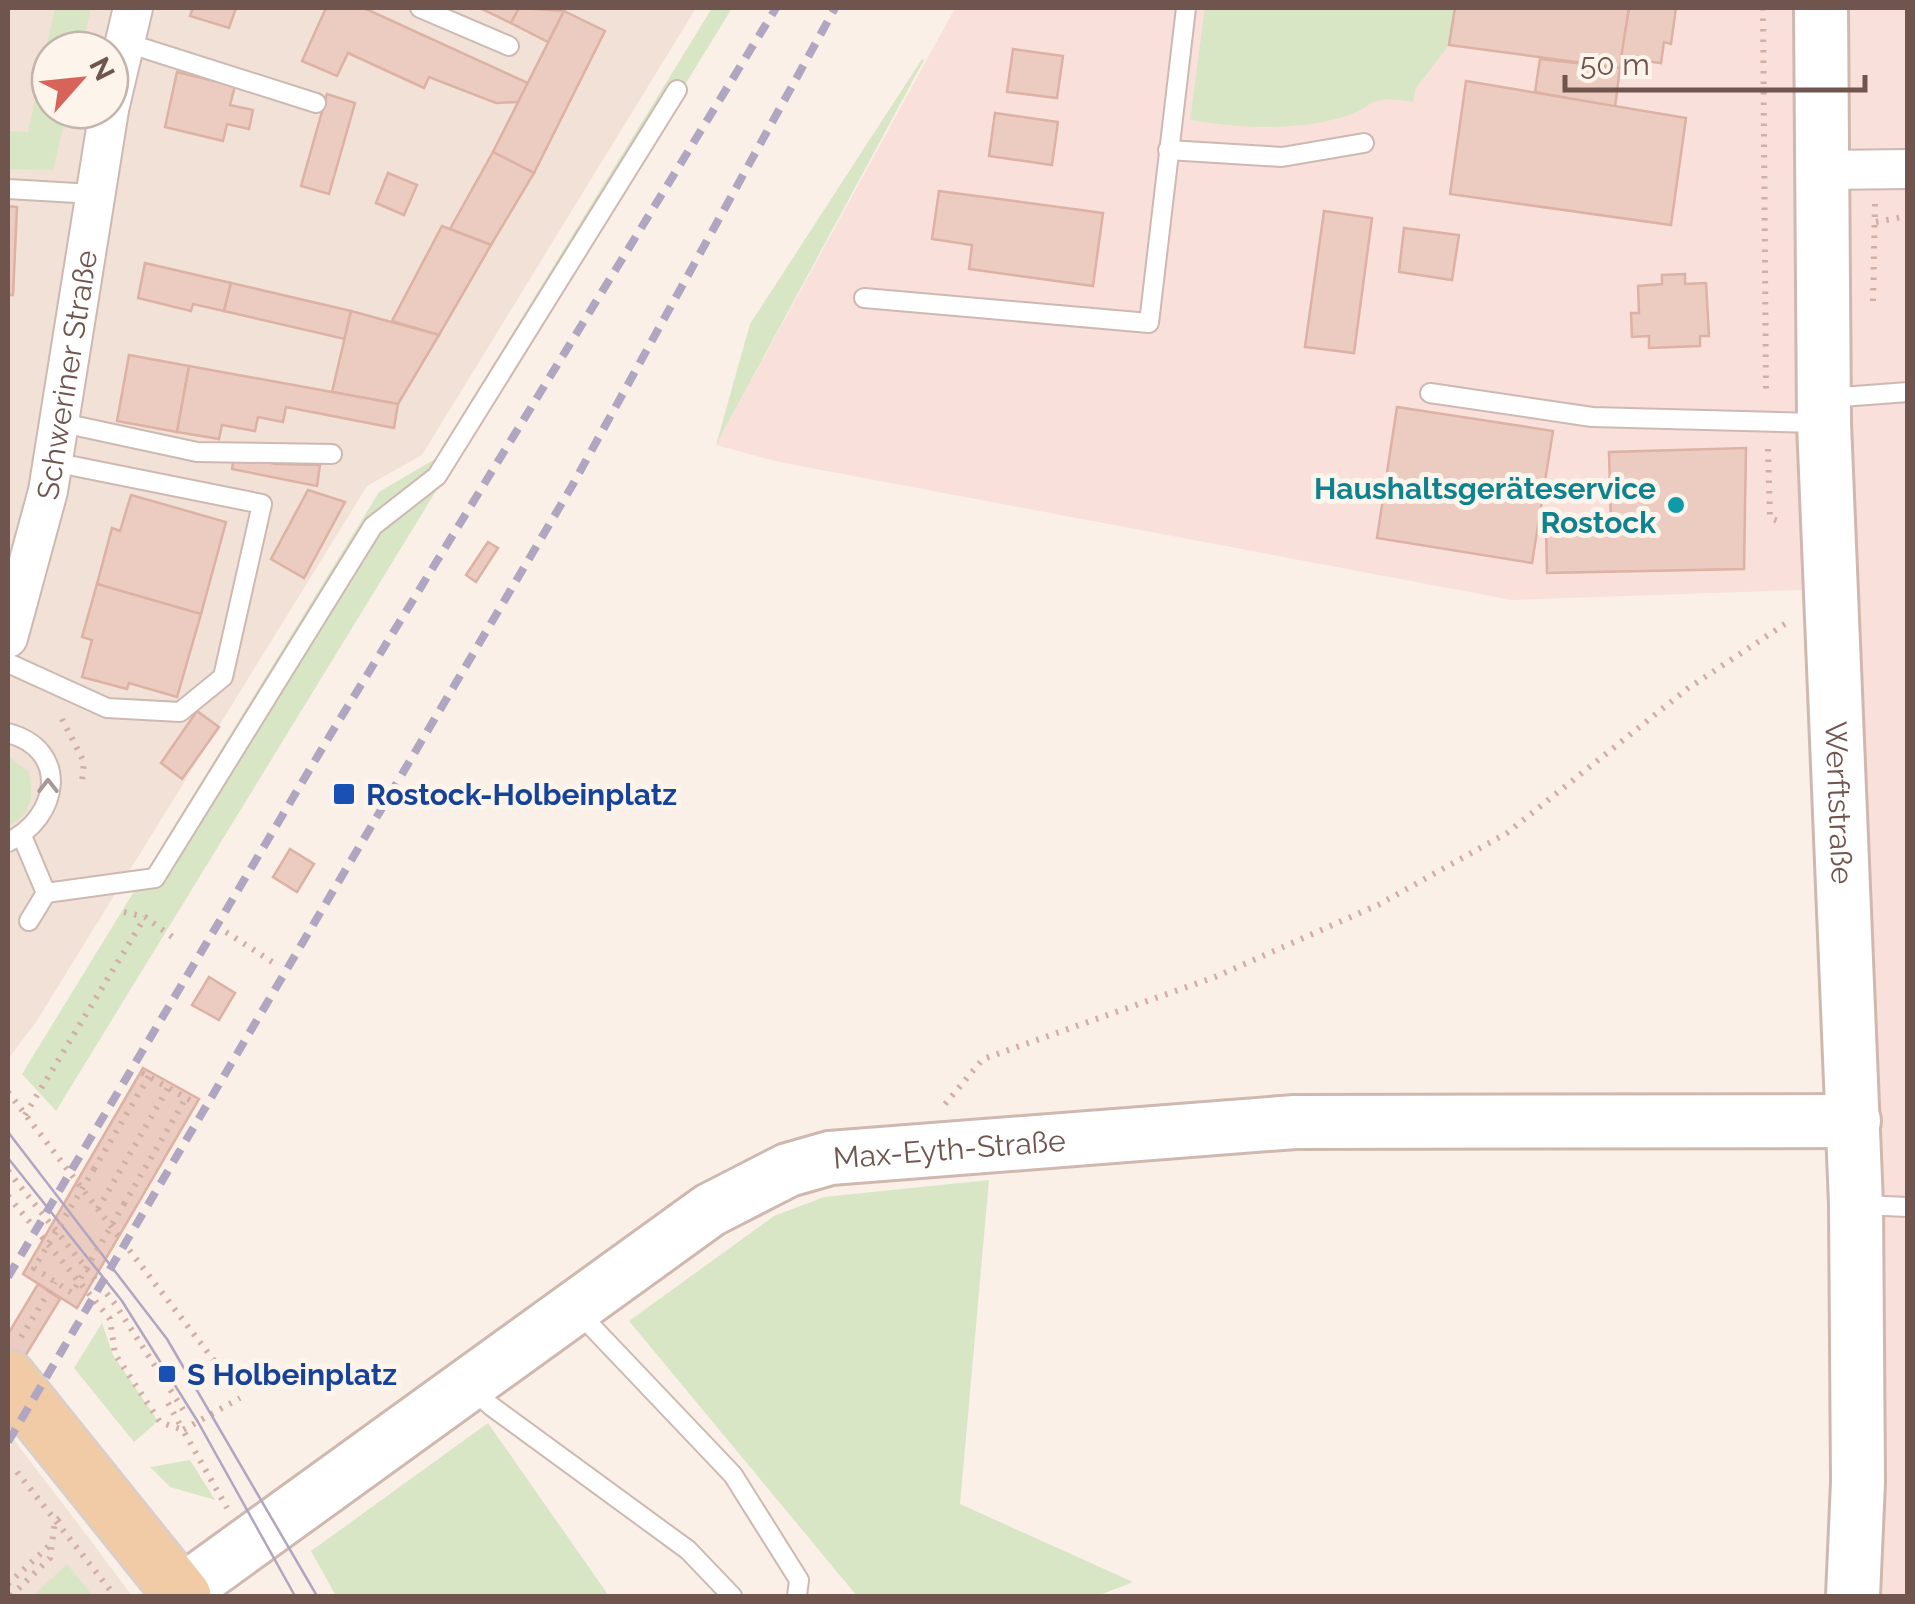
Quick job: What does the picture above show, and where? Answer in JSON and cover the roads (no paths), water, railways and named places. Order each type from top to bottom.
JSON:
[{"type":"main road","points":[[13,1360],[182,1595]]},
{"type":"street","name":"Werftstraße","points":[[1821,8],[1824,411],[1856,1204],[1858,1482],[1852,1596]]},
{"type":"street","name":"Schweriner Straße","points":[[8,638],[52,462],[106,130]]},
{"type":"street","points":[[1824,170],[1908,169]]},
{"type":"street","name":"Max-Eyth-Straße","points":[[182,1595],[468,1384],[750,1187],[788,1170],[830,1158],[1295,1122],[1854,1121]]},
{"type":"lane","points":[[420,8],[509,46]]},
{"type":"lane","points":[[864,298],[1148,323],[1186,8]]},
{"type":"lane","points":[[128,25],[316,103]]},
{"type":"lane","points":[[29,921],[46,894],[156,878],[373,526],[436,476],[677,90]]},
{"type":"lane","points":[[1168,150],[1282,157],[1364,143]]},
{"type":"lane","points":[[8,189],[94,194]]},
{"type":"lane","points":[[1430,393],[1592,417],[1767,425],[1908,392]]},
{"type":"lane","points":[[58,422],[198,452],[332,454]]},
{"type":"lane","points":[[8,663],[107,708],[180,712],[223,678],[262,504],[52,462]]},
{"type":"lane","points":[[8,733],[28,739],[42,755],[52,778],[45,810],[14,839],[46,894]]},
{"type":"lane","points":[[1856,1204],[1908,1207]]},
{"type":"lane","points":[[574,1308],[733,1474],[799,1580],[797,1596]]},
{"type":"lane","points":[[468,1384],[491,1406],[688,1550],[732,1596]]},
{"type":"tram line","points":[[8,1132],[167,1339],[317,1596]]},
{"type":"tram line","points":[[8,1158],[122,1301],[198,1422],[295,1596]]},
{"type":"railway","points":[[8,1277],[329,737],[776,8]]},
{"type":"railway","points":[[8,1442],[572,486],[835,8]]},
{"type":"place","name":"Haushaltsgeräteservice Rostock","points":[[1676,505]]},
{"type":"place","name":"Rostock-Holbeinplatz","points":[[344,794]]},
{"type":"place","name":"S Holbeinplatz","points":[[167,1374]]}]
